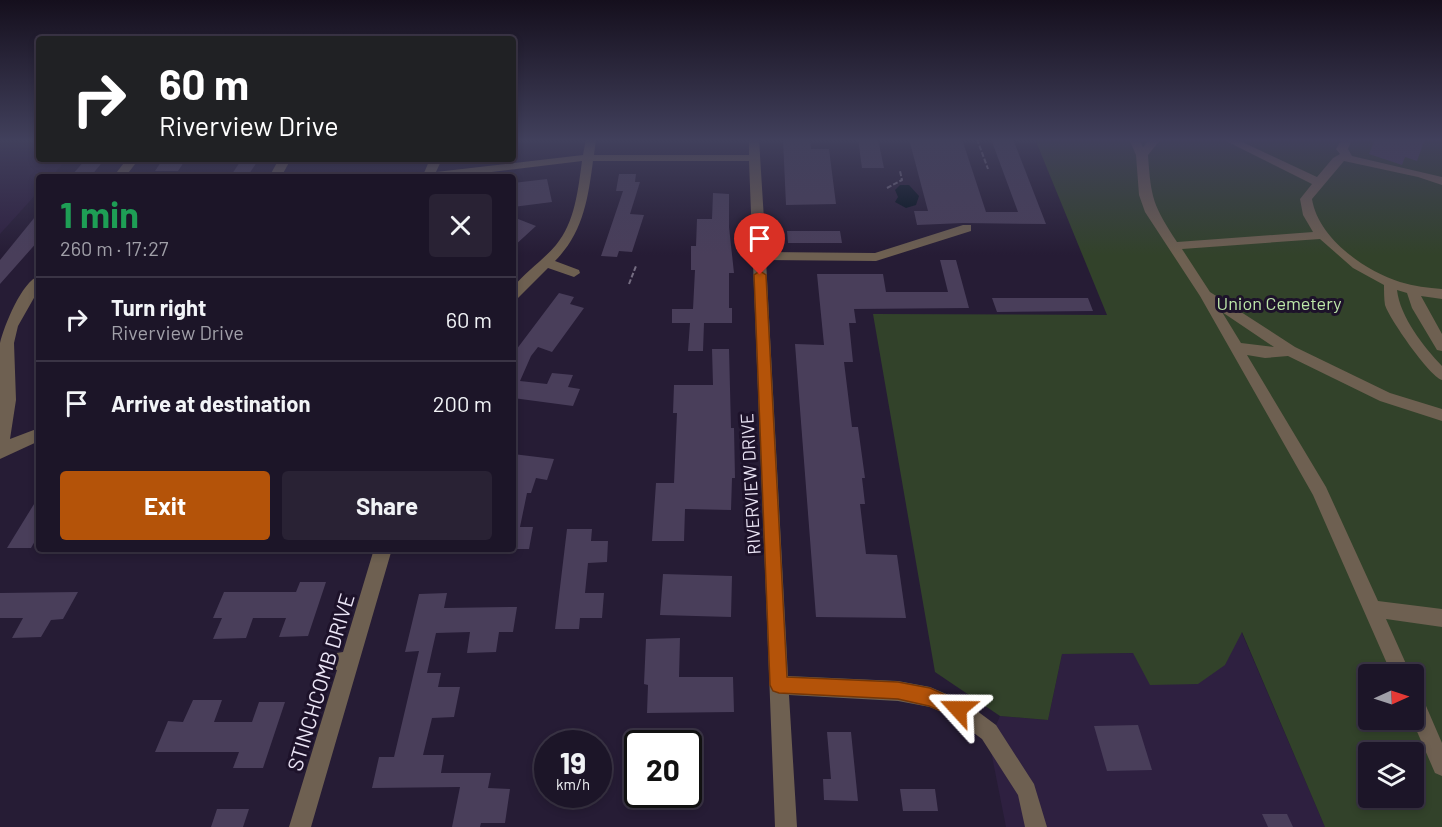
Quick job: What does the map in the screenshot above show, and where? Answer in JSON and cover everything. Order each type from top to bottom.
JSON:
[{"type":"street","points":[[516,292],[558,250],[572,231],[584,178]]},
{"type":"street","name":"RIVERVIEW DRIVE","points":[[756,178],[786,827]]},
{"type":"street","points":[[1144,178],[1145,195],[1151,212],[1205,294],[1320,492],[1397,664]]},
{"type":"street","points":[[1309,178],[1318,182]]},
{"type":"street","points":[[1322,178],[1306,199],[1310,216],[1323,235],[1368,272],[1390,283],[1412,291],[1442,294]]},
{"type":"street","points":[[759,256],[876,257],[967,228]]},
{"type":"street","points":[[1172,246],[1323,235]]},
{"type":"street","points":[[545,262],[574,273]]},
{"type":"street","points":[[1390,283],[1392,305],[1426,358],[1442,375]]},
{"type":"street","points":[[1412,291],[1419,308],[1442,346]]},
{"type":"street","points":[[1205,294],[1290,351],[1385,397],[1442,415]]},
{"type":"street","points":[[0,452],[9,400],[7,343],[11,326],[33,295]]},
{"type":"street","points":[[1235,347],[1265,353],[1290,351]]},
{"type":"street","points":[[0,452],[36,435]]},
{"type":"street","name":"STINCHCOMB DRIVE","points":[[300,827],[340,661],[382,552]]},
{"type":"street","points":[[1374,609],[1442,618]]},
{"type":"street","points":[[779,685],[898,691],[930,697],[958,709],[989,732],[1027,791],[1036,827]]},
{"type":"street","points":[[1424,724],[1442,766]]},
{"type":"path","points":[[887,188],[902,180],[901,178]]},
{"type":"path","points":[[629,284],[636,266]]},
{"type":"shaded area","points":[[0,178],[36,178],[36,194],[0,234]]},
{"type":"shaded area","points":[[900,185],[909,185],[919,196],[916,205],[906,208],[895,202],[898,197],[895,190]]},
{"type":"shaded area","points":[[1241,631],[1325,827],[1006,827],[989,741],[1000,716],[1048,720],[1062,654],[1133,653],[1225,665]]},
{"type":"green space","name":"Union Cemetery","points":[[1051,178],[1442,178],[1442,827],[1325,827],[1242,632],[1225,665],[1198,684],[1150,685],[1133,653],[1062,654],[1048,720],[1000,716],[935,672],[873,314],[1107,315]]},
{"type":"building","points":[[618,178],[636,178],[635,182],[640,182],[630,214],[644,215],[632,252],[619,251],[617,257],[601,256],[623,191],[616,191]]},
{"type":"building","points":[[785,178],[833,178],[836,204],[786,205]]},
{"type":"building","points":[[919,178],[975,178],[986,212],[1018,212],[1005,178],[1028,178],[1046,224],[917,225],[914,211],[928,211]]},
{"type":"building","points":[[547,179],[552,202],[516,207],[516,183]]},
{"type":"building","points":[[713,193],[729,194],[729,227],[734,273],[729,273],[729,308],[732,308],[732,323],[704,323],[703,351],[688,351],[690,323],[672,323],[672,309],[693,309],[695,270],[691,270],[691,246],[696,246],[697,219],[712,219]]},
{"type":"building","points":[[36,216],[36,243],[0,284],[0,260]]},
{"type":"building","points":[[516,218],[536,226],[516,244]]},
{"type":"building","points":[[787,231],[840,231],[842,243],[788,243]]},
{"type":"building","points":[[940,260],[956,260],[969,308],[854,309],[856,323],[849,323],[853,362],[844,362],[852,427],[858,427],[865,478],[862,478],[865,504],[860,504],[866,554],[897,555],[906,618],[816,617],[795,344],[824,345],[817,274],[883,274],[886,292],[948,292]]},
{"type":"building","points":[[559,293],[574,297],[570,304],[584,308],[552,352],[538,347],[531,356],[520,381],[547,384],[552,373],[573,375],[568,387],[580,389],[573,406],[516,398],[516,350]]},
{"type":"building","points":[[992,298],[1088,298],[1093,311],[997,312]]},
{"type":"building","points":[[712,349],[729,349],[735,478],[732,478],[731,510],[685,509],[684,541],[652,541],[656,483],[674,483],[677,413],[673,413],[674,385],[713,385]]},
{"type":"building","points":[[516,454],[554,459],[547,480],[536,478],[531,493],[527,493],[520,527],[533,527],[529,549],[516,549]]},
{"type":"building","points":[[36,501],[36,539],[31,548],[7,548]]},
{"type":"building","points":[[567,529],[592,529],[591,541],[608,541],[607,562],[588,563],[585,593],[604,593],[602,618],[580,618],[579,629],[555,629]]},
{"type":"building","points":[[663,574],[732,576],[731,617],[660,615]]},
{"type":"building","points":[[300,582],[326,582],[308,636],[279,637],[286,618],[253,618],[246,638],[213,639],[222,618],[213,618],[224,592],[296,592]]},
{"type":"building","points":[[78,592],[63,619],[51,620],[41,637],[12,638],[23,618],[0,618],[0,593]]},
{"type":"building","points":[[447,593],[444,608],[517,607],[513,632],[499,632],[496,652],[467,653],[470,632],[436,633],[427,673],[441,673],[438,687],[460,687],[454,717],[432,718],[423,755],[444,755],[441,773],[491,773],[488,788],[510,789],[505,823],[481,823],[480,827],[452,827],[460,787],[372,788],[379,757],[394,757],[419,651],[405,652],[419,594]]},
{"type":"building","points":[[680,638],[679,677],[733,677],[734,712],[647,713],[648,685],[644,684],[646,639]]},
{"type":"building","points":[[193,700],[222,700],[214,722],[252,722],[259,702],[285,702],[263,768],[233,768],[239,752],[155,752],[168,721],[183,722]]},
{"type":"building","points":[[1138,725],[1152,770],[1107,771],[1094,726]]},
{"type":"building","points":[[827,732],[851,732],[858,801],[824,800],[823,779],[831,779]]},
{"type":"building","points":[[900,789],[935,789],[938,811],[903,811]]},
{"type":"building","points":[[217,809],[249,809],[243,827],[211,827]]},
{"type":"building","points":[[1262,814],[1287,814],[1293,827],[1268,827]]},
{"type":"route","points":[[760,275],[779,685],[898,691],[930,697],[958,709]]}]
